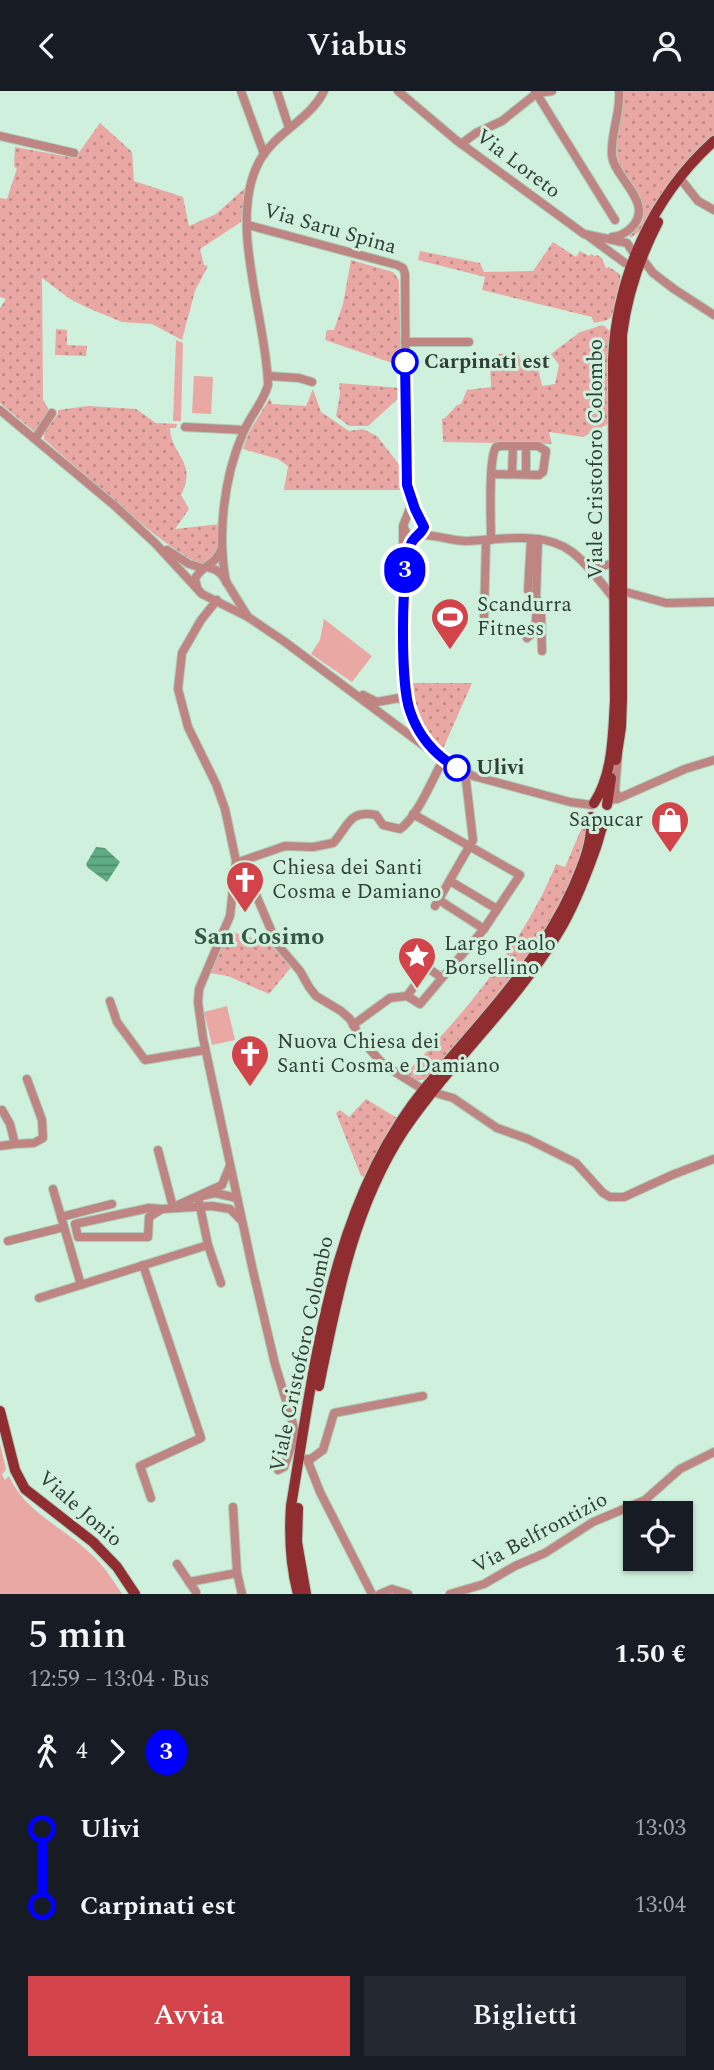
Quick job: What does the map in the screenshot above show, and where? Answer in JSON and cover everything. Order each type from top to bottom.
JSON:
[{"type":"main road","name":"Viale Cristoforo Colombo","points":[[306,1594],[297,1542],[298,1502],[339,1286],[352,1240],[371,1191],[428,1091],[520,989],[560,929],[584,881],[611,806],[609,788],[619,746],[622,698],[622,335],[645,233],[670,189],[714,141]]},
{"type":"main road","name":"Viale Cristoforo Colombo","points":[[299,1594],[292,1573],[289,1540],[291,1506],[338,1262],[354,1213],[376,1163],[397,1128],[514,985],[541,947],[584,863],[590,841],[592,810],[602,789],[611,750],[615,701],[614,337],[622,292],[663,211],[683,182],[714,148]]},
{"type":"main road","points":[[601,802],[611,806],[597,821],[592,810],[601,802]]},
{"type":"main road","name":"Viale Jonio","points":[[0,1411],[15,1469],[24,1489],[93,1542],[117,1567],[134,1593]]},
{"type":"street","points":[[241,91],[264,154]]},
{"type":"street","points":[[277,91],[289,128]]},
{"type":"street","points":[[324,91],[311,111],[289,128],[264,154],[254,173],[250,189],[250,259],[268,376],[264,397],[244,431],[234,457],[226,489],[223,545],[227,597],[219,601],[201,620],[182,653],[179,700],[188,727],[216,784],[239,862],[261,904],[277,944],[300,971],[316,996],[341,1010],[363,1042],[384,1065],[428,1091],[453,1098],[497,1128],[528,1139],[576,1163],[603,1193],[610,1197],[624,1197],[714,1159]]},
{"type":"street","name":"Via Loreto","points":[[398,91],[461,144],[584,234],[628,243]]},
{"type":"street","points":[[461,144],[476,133],[502,121],[536,92],[552,91]]},
{"type":"street","points":[[602,237],[619,236],[626,232],[635,223],[639,211],[635,195],[621,175],[612,155],[619,91]]},
{"type":"street","points":[[536,92],[615,220]]},
{"type":"street","points":[[0,136],[74,153]]},
{"type":"street","points":[[683,182],[698,201],[714,210]]},
{"type":"street","name":"Via Saru Spina","points":[[248,225],[403,268],[405,342]]},
{"type":"street","points":[[626,232],[628,243],[653,273],[714,315]]},
{"type":"street","points":[[628,243],[645,233]]},
{"type":"street","points":[[584,234],[625,263]]},
{"type":"street","points":[[389,718],[402,720],[407,716],[408,707],[404,658],[404,523],[410,508],[405,342],[469,342]]},
{"type":"street","points":[[268,376],[299,378],[312,382]]},
{"type":"street","points":[[0,410],[115,506],[155,543],[200,592],[248,617],[441,758],[465,772],[592,810]]},
{"type":"street","points":[[35,439],[52,413]]},
{"type":"street","points":[[186,427],[244,431]]},
{"type":"street","points":[[512,474],[513,446]]},
{"type":"street","points":[[484,620],[493,452],[496,447],[513,446],[538,446],[546,451],[543,473],[492,474]]},
{"type":"street","points":[[526,446],[526,474]]},
{"type":"street","points":[[404,575],[411,544],[424,527],[408,490]]},
{"type":"street","points":[[404,523],[412,516],[421,519],[448,538]]},
{"type":"street","points":[[404,523],[406,534],[417,536],[433,535],[461,541],[547,540],[570,550],[615,600]]},
{"type":"street","points":[[527,590],[535,539]]},
{"type":"street","points":[[527,638],[536,627],[535,539]]},
{"type":"street","points":[[155,543],[189,563],[216,570],[248,617]]},
{"type":"street","points":[[201,620],[205,603],[195,579],[215,561],[223,545]]},
{"type":"street","points":[[583,562],[599,567],[614,563]]},
{"type":"street","points":[[622,591],[666,603],[714,602]]},
{"type":"street","points":[[536,597],[541,609],[542,650]]},
{"type":"street","points":[[389,718],[385,710],[400,687],[404,658]]},
{"type":"street","points":[[350,689],[377,702],[399,698],[408,707],[419,731],[441,758]]},
{"type":"street","points":[[239,862],[285,846],[313,847],[332,843],[352,817],[366,813],[376,815],[383,825],[400,829],[406,826],[441,758]]},
{"type":"street","points":[[611,806],[685,769],[714,760]]},
{"type":"street","points":[[465,772],[473,840],[437,903],[484,929]]},
{"type":"street","points":[[353,1025],[390,998],[407,996],[420,1005],[484,929],[520,875],[413,814]]},
{"type":"street","points":[[239,862],[230,916],[199,989],[198,1002],[205,1050],[242,1221],[275,1364],[296,1435],[284,1467],[278,1470]]},
{"type":"street","points":[[450,881],[498,909]]},
{"type":"street","points":[[407,996],[428,968],[444,976]]},
{"type":"street","points":[[110,1000],[117,1022],[145,1060],[205,1050]]},
{"type":"street","points":[[0,1146],[34,1143],[43,1138],[42,1120],[27,1079]]},
{"type":"street","points":[[2,1111],[10,1124],[15,1144]]},
{"type":"street","points":[[158,1150],[173,1207]]},
{"type":"street","points":[[173,1207],[222,1185],[226,1180],[230,1161]]},
{"type":"street","points":[[53,1189],[81,1285]]},
{"type":"street","points":[[198,1197],[215,1193],[237,1198]]},
{"type":"street","points":[[198,1197],[208,1245],[221,1283]]},
{"type":"street","points":[[162,1209],[149,1217],[148,1237],[78,1237],[75,1224],[149,1208],[212,1206],[237,1198]]},
{"type":"street","points":[[61,1217],[112,1204]]},
{"type":"street","points":[[212,1206],[230,1209],[242,1221]]},
{"type":"street","points":[[8,1241],[64,1227]]},
{"type":"street","points":[[39,1298],[208,1245]]},
{"type":"street","points":[[142,1265],[201,1438],[140,1466],[151,1498]]},
{"type":"street","points":[[372,1594],[320,1492],[307,1460],[323,1450],[334,1413],[423,1396]]},
{"type":"street","name":"Via Belfrontizio","points":[[450,1594],[484,1584],[545,1553],[593,1522],[645,1500],[680,1469],[714,1452]]},
{"type":"street","points":[[233,1507],[237,1573],[242,1594]]},
{"type":"street","points":[[177,1564],[196,1592]]},
{"type":"street","points":[[189,1582],[237,1573]]},
{"type":"street","points":[[380,1594],[392,1589],[408,1594]]},
{"type":"shaded area","points":[[624,91],[714,91],[714,136],[670,183],[642,230],[630,238],[629,234],[639,226],[643,217],[638,197],[616,158],[616,134]]},
{"type":"shaded area","points":[[100,123],[132,152],[134,181],[183,197],[189,226],[216,214],[245,188],[241,222],[200,249],[204,265],[208,266],[195,291],[182,340],[152,324],[122,322],[88,308],[70,299],[42,278],[43,400],[50,411],[35,432],[0,403],[0,308],[6,299],[0,297],[0,198],[7,199],[17,168],[14,167],[15,147],[75,158]]},
{"type":"shaded area","points":[[553,242],[576,257],[580,251],[589,256],[597,255],[602,258],[606,268],[609,267],[620,274],[616,304],[609,319],[594,323],[592,317],[482,290],[485,277],[418,260],[420,251],[480,263],[484,272],[533,271]]},
{"type":"shaded area","points":[[351,260],[393,272],[399,280],[401,366],[325,340],[327,330],[334,330],[343,304]]},
{"type":"shaded area","points":[[603,325],[611,332],[608,424],[583,437],[549,432],[552,444],[443,442],[442,419],[461,404],[467,390],[491,387],[490,361],[498,358],[498,354],[518,354],[522,364],[528,362],[538,368],[542,386],[555,384],[559,365],[551,354],[580,332]]},
{"type":"shaded area","points":[[56,329],[67,330],[67,345],[87,346],[86,356],[55,355]]},
{"type":"shaded area","points":[[176,340],[183,343],[181,421],[173,421]]},
{"type":"shaded area","points":[[194,376],[213,377],[211,414],[192,413]]},
{"type":"shaded area","points":[[339,383],[400,388],[400,397],[368,426],[349,426],[336,416]]},
{"type":"shaded area","points":[[313,389],[321,412],[349,431],[363,429],[377,436],[401,467],[400,490],[284,490],[288,466],[278,459],[243,449],[249,432],[270,398],[272,404],[306,406]]},
{"type":"shaded area","points":[[88,406],[136,409],[156,423],[177,424],[176,428],[170,428],[171,438],[185,466],[187,474],[181,495],[189,509],[175,529],[220,524],[218,551],[204,564],[171,547],[44,439],[44,432],[58,414],[58,410]]},
{"type":"shaded area","points":[[324,619],[372,656],[352,682],[311,654],[320,640]]},
{"type":"shaded area","points":[[411,683],[472,683],[442,751],[420,720]]},
{"type":"shaded area","points":[[586,818],[584,851],[567,893],[534,952],[513,979],[427,1079],[416,1081],[390,1067],[408,1071],[472,1000],[529,920],[556,864],[565,867]]},
{"type":"shaded area","points":[[96,847],[105,848],[120,862],[107,882],[86,864]]},
{"type":"shaded area","points":[[229,931],[275,945],[292,966],[269,994],[228,976],[209,973]]},
{"type":"shaded area","points":[[227,1006],[235,1040],[212,1045],[204,1012]]},
{"type":"shaded area","points":[[366,1099],[397,1118],[365,1177],[361,1176],[336,1113],[340,1110],[349,1117]]},
{"type":"shaded area","points":[[0,1444],[6,1469],[2,1475],[5,1480],[9,1476],[16,1489],[35,1510],[92,1555],[122,1594],[0,1594]]},
{"type":"bus line","name":"3","points":[[405,362],[407,485],[424,527],[411,544],[404,575],[404,658],[408,705],[419,731],[438,755],[457,768]]},
{"type":"place","name":"Carpinati est","points":[[405,362]]},
{"type":"place","name":"Scandurra Fitness","points":[[450,651]]},
{"type":"place","name":"Ulivi","points":[[457,768]]},
{"type":"place","name":"Sapucar","points":[[670,854]]},
{"type":"place","name":"Chiesa dei Santi Cosma e Damiano","points":[[245,914]]},
{"type":"place","name":"Largo Paolo Borsellino","points":[[417,990]]},
{"type":"place","name":"Nuova Chiesa dei Santi Cosma e Damiano","points":[[250,1088]]},
{"type":"district","name":"San Cosimo","points":[[259,937]]}]
